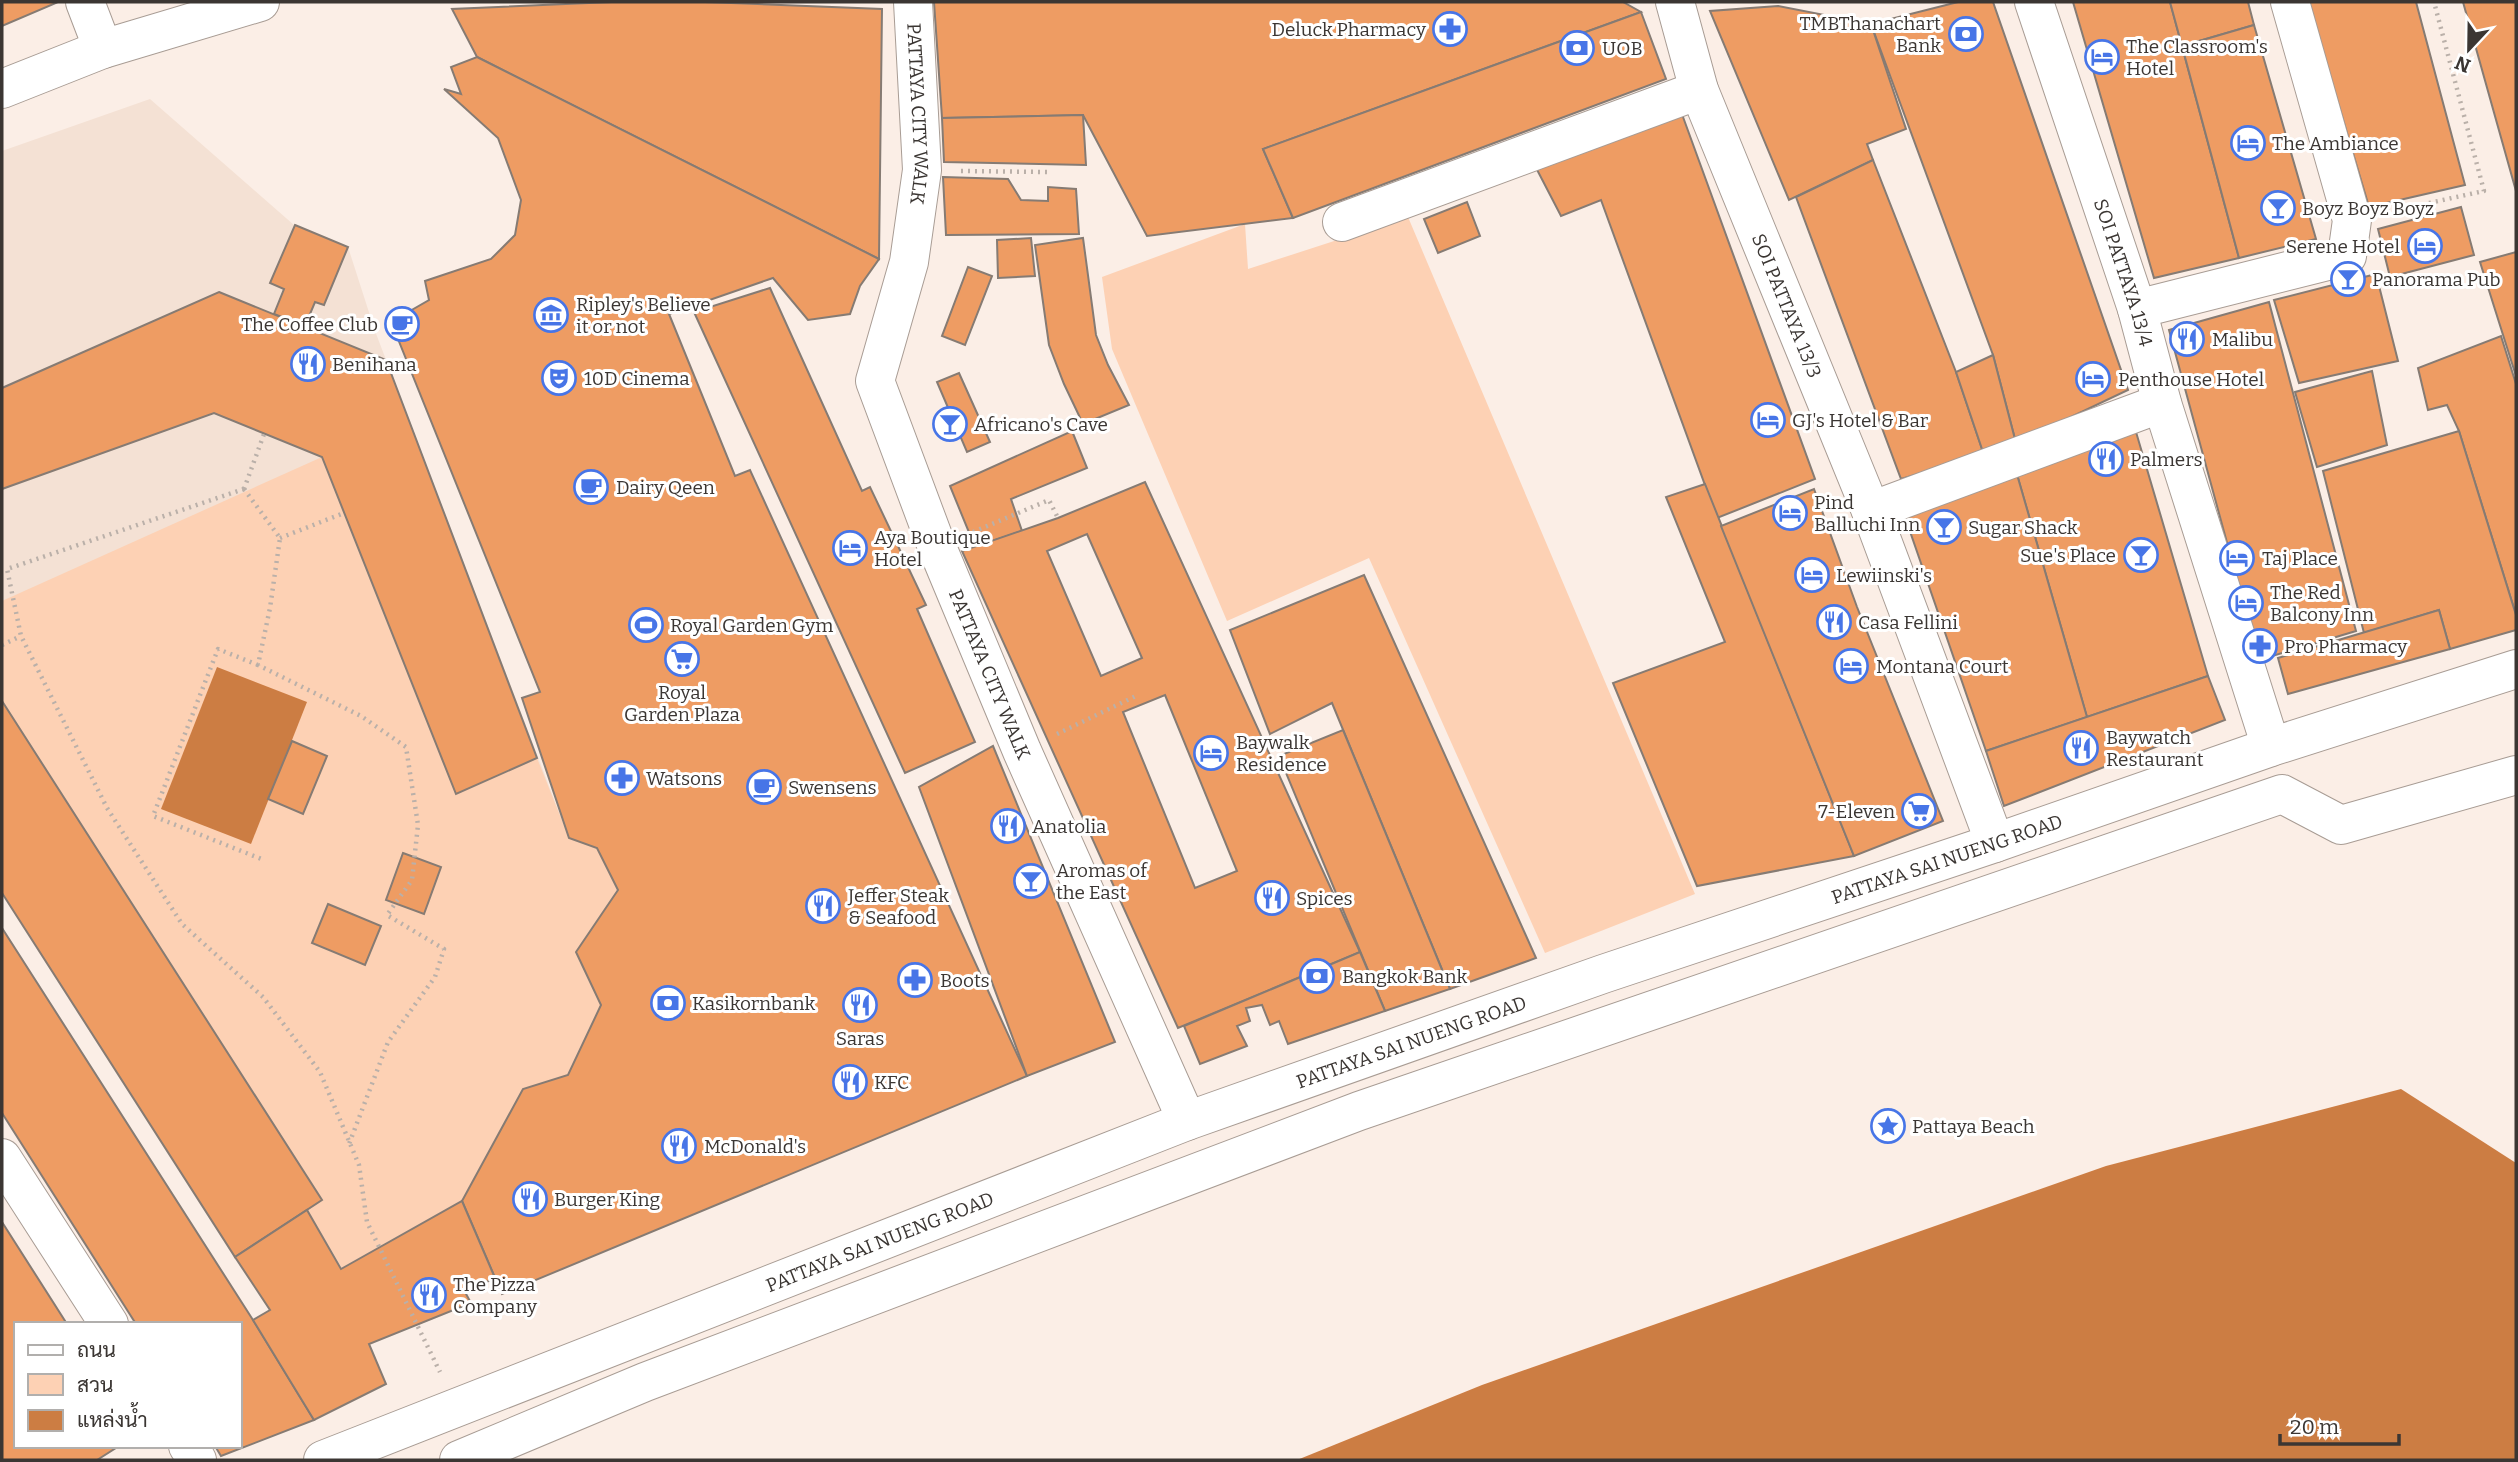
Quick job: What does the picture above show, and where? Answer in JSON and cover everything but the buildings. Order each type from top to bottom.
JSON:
[{"type":"street","points":[[85,2],[103,49]]},
{"type":"street","points":[[2,89],[103,49],[260,2]]},
{"type":"street","name":"PATTAYA CITY WALK","points":[[913,2],[922,170],[909,262],[875,381],[937,547],[1022,751],[1188,1121]]},
{"type":"street","name":"SOI PATTAYA 13/3","points":[[1675,2],[1699,90],[1871,512],[1995,843]]},
{"type":"street","name":"SOI PATTAYA 13/4","points":[[2034,2],[2137,310],[2162,402],[2271,747]]},
{"type":"street","points":[[2137,310],[2347,256],[2352,220],[2290,2]]},
{"type":"street","points":[[1342,222],[1699,90]]},
{"type":"street","points":[[1871,512],[2162,402]]},
{"type":"street","name":"PATTAYA SAI NUENG ROAD","points":[[323,1460],[1188,1121],[1603,974],[2271,747],[2516,668]]},
{"type":"street","points":[[458,1460],[645,1382],[1359,1111],[2282,794],[2342,825],[2516,775]]},
{"type":"street","points":[[2,1158],[108,1322]]},
{"type":"path","points":[[2352,220],[2484,191],[2434,2]]},
{"type":"path","points":[[922,170],[1048,172]]},
{"type":"path","points":[[244,489],[264,434]]},
{"type":"path","points":[[244,489],[280,538],[258,665]]},
{"type":"path","points":[[244,489],[4,567],[21,636],[107,808],[182,923],[263,997],[320,1072],[359,1165],[367,1222],[457,1408]]},
{"type":"path","points":[[937,547],[1049,500],[1058,518]]},
{"type":"path","points":[[280,538],[344,513]]},
{"type":"path","points":[[2,645],[21,636]]},
{"type":"path","points":[[264,860],[153,816],[218,649],[258,665],[361,716],[406,747],[418,825],[412,880],[387,915],[444,949],[435,977],[388,1042],[349,1144]]},
{"type":"path","points":[[1022,751],[1138,695]]},
{"type":"shaded area","points":[[150,99],[294,225],[348,247],[375,331],[569,838],[597,848],[618,890],[576,952],[601,1005],[523,1089],[462,1201],[341,1269],[235,1257],[2,893],[2,151]]},
{"type":"green space","points":[[1408,217],[1695,894],[1545,953],[1369,558],[1227,621],[1112,349],[1102,277],[1245,224],[1248,269]]},
{"type":"green space","points":[[322,457],[456,794],[537,758],[569,838],[597,848],[618,890],[576,952],[601,1005],[568,1075],[523,1089],[462,1201],[342,1268],[307,1210],[322,1200],[2,701],[2,601]]},
{"type":"water","points":[[217,667],[307,702],[251,844],[161,809]]},
{"type":"water","points":[[2401,1089],[2516,1163],[2516,1460],[1297,1460],[1482,1385],[2106,1166]]},
{"type":"place","name":"Deluck Pharmacy","points":[[1450,29]]},
{"type":"place","name":"TMBThanachart Bank","points":[[1966,34]]},
{"type":"place","name":"UOB","points":[[1577,48]]},
{"type":"place","name":"The Classroom's Hotel","points":[[2102,57]]},
{"type":"place","name":"The Ambiance","points":[[2248,143]]},
{"type":"place","name":"Boyz Boyz Boyz","points":[[2278,208]]},
{"type":"place","name":"Serene Hotel","points":[[2425,246]]},
{"type":"place","name":"Panorama Pub","points":[[2348,279]]},
{"type":"place","name":"Ripley's Believe it or not","points":[[551,315]]},
{"type":"place","name":"The Coffee Club","points":[[402,324]]},
{"type":"place","name":"Malibu","points":[[2187,339]]},
{"type":"place","name":"Benihana","points":[[308,364]]},
{"type":"place","name":"10D Cinema","points":[[559,378]]},
{"type":"place","name":"Penthouse Hotel","points":[[2093,379]]},
{"type":"place","name":"GJ's Hotel & Bar","points":[[1768,420]]},
{"type":"place","name":"Africano's Cave","points":[[950,424]]},
{"type":"place","name":"Palmers","points":[[2106,459]]},
{"type":"place","name":"Dairy Qeen","points":[[591,487]]},
{"type":"place","name":"Pind Balluchi Inn","points":[[1790,513]]},
{"type":"place","name":"Sugar Shack","points":[[1944,527]]},
{"type":"place","name":"Aya Boutique Hotel","points":[[850,548]]},
{"type":"place","name":"Sue's Place","points":[[2141,555]]},
{"type":"place","name":"Taj Place","points":[[2237,558]]},
{"type":"place","name":"Lewiinski's","points":[[1812,575]]},
{"type":"place","name":"The Red Balcony Inn","points":[[2246,603]]},
{"type":"place","name":"Casa Fellini","points":[[1834,622]]},
{"type":"place","name":"Royal Garden Gym","points":[[646,625]]},
{"type":"place","name":"Pro Pharmacy","points":[[2260,646]]},
{"type":"place","name":"Royal Garden Plaza","points":[[682,659]]},
{"type":"place","name":"Montana Court","points":[[1851,666]]},
{"type":"place","name":"Baywatch Restaurant","points":[[2081,748]]},
{"type":"place","name":"Baywalk Residence","points":[[1211,753]]},
{"type":"place","name":"Watsons","points":[[622,778]]},
{"type":"place","name":"Swensens","points":[[764,787]]},
{"type":"place","name":"7-Eleven","points":[[1919,811]]},
{"type":"place","name":"Anatolia","points":[[1008,826]]},
{"type":"place","name":"Aromas of the East","points":[[1031,881]]},
{"type":"place","name":"Spices","points":[[1272,898]]},
{"type":"place","name":"Jeffer Steak & Seafood","points":[[823,906]]},
{"type":"place","name":"Bangkok Bank","points":[[1317,976]]},
{"type":"place","name":"Boots","points":[[915,980]]},
{"type":"place","name":"Kasikornbank","points":[[668,1003]]},
{"type":"place","name":"Saras","points":[[860,1005]]},
{"type":"place","name":"KFC","points":[[850,1082]]},
{"type":"place","name":"Pattaya Beach","points":[[1888,1126]]},
{"type":"place","name":"McDonald's","points":[[679,1146]]},
{"type":"place","name":"Burger King","points":[[530,1199]]},
{"type":"place","name":"The Pizza Company","points":[[429,1295]]}]
